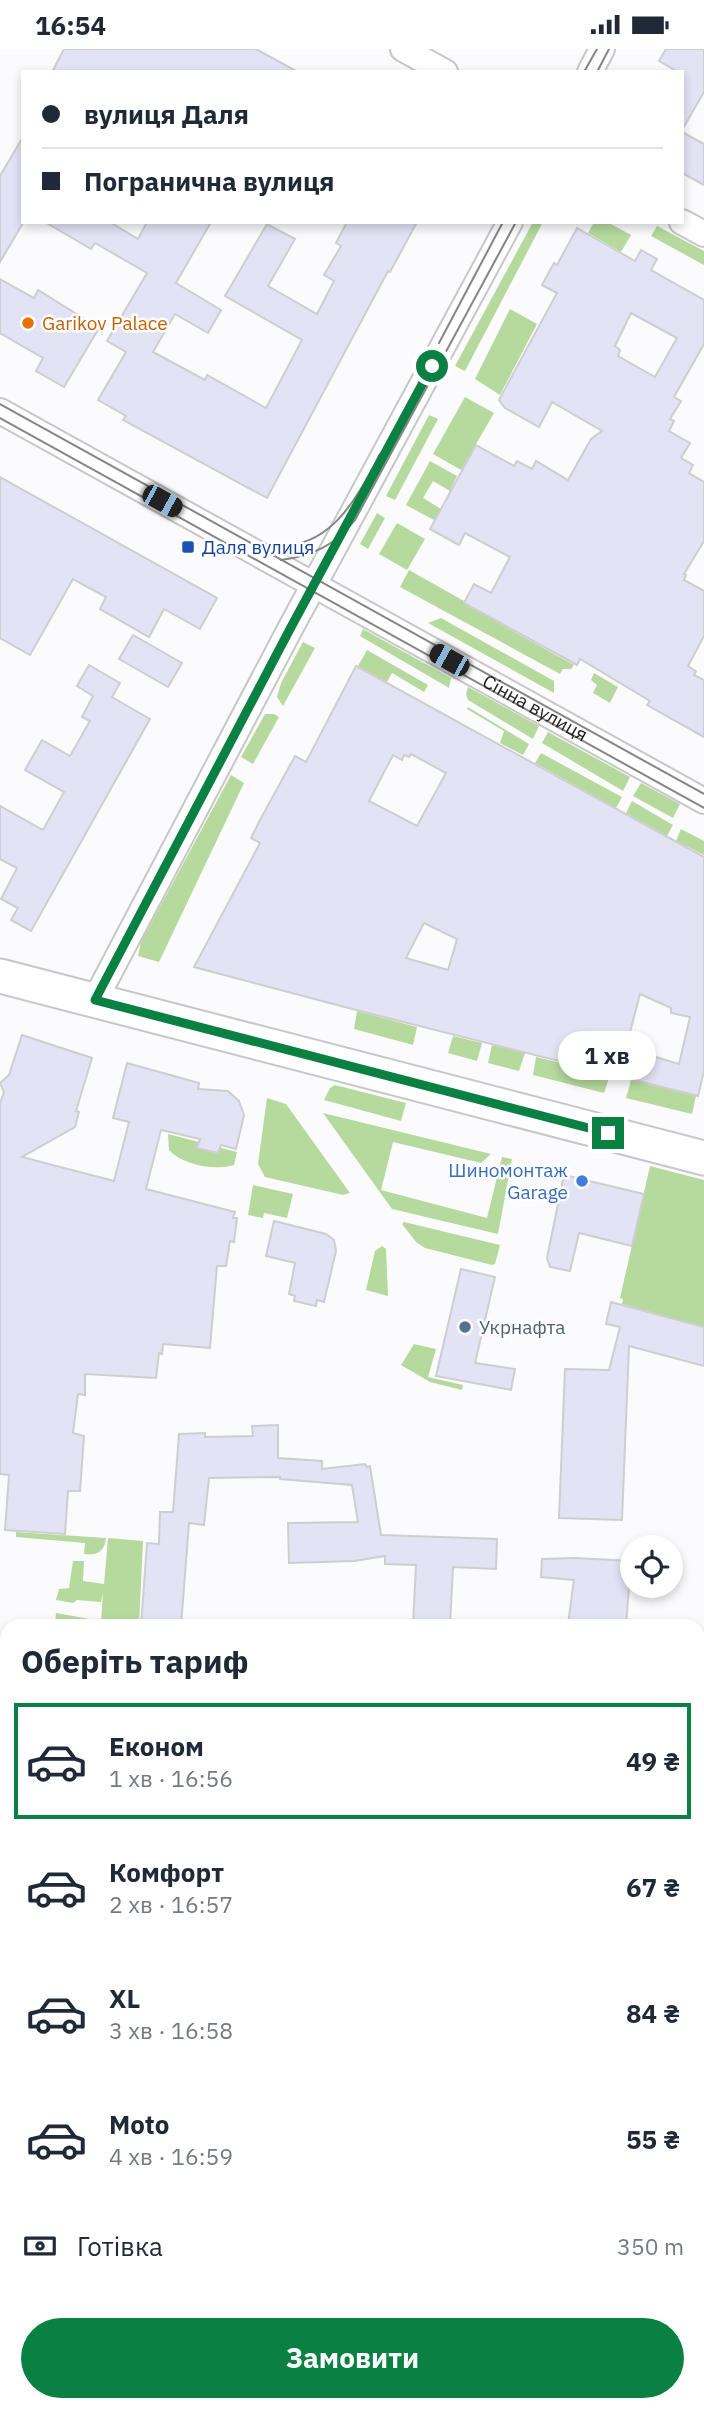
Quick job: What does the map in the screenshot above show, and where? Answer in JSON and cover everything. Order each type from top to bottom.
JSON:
[{"type":"main road","points":[[0,976],[704,1158]]},
{"type":"street","points":[[403,49],[440,70]]},
{"type":"street","points":[[591,70],[602,49]]},
{"type":"street","points":[[684,223],[704,234]]},
{"type":"street","points":[[95,1000],[509,224]]},
{"type":"street","name":"Сінна вулиця","points":[[0,411],[704,801]]},
{"type":"green space","points":[[532,224],[542,224],[465,371],[455,366]]},
{"type":"green space","points":[[593,224],[611,224],[631,235],[621,252],[588,233]]},
{"type":"green space","points":[[657,226],[704,251],[704,265],[651,236]]},
{"type":"green space","points":[[510,309],[537,324],[500,395],[475,379]]},
{"type":"green space","points":[[465,397],[494,413],[461,470],[433,454]]},
{"type":"green space","points":[[429,415],[438,419],[395,500],[386,496]]},
{"type":"green space","points":[[430,461],[457,476],[450,491],[433,481],[423,498],[441,509],[434,520],[406,505]]},
{"type":"green space","points":[[377,513],[385,518],[368,549],[360,544]]},
{"type":"green space","points":[[397,523],[425,539],[407,570],[379,554]]},
{"type":"green space","points":[[409,570],[574,665],[571,669],[563,669],[560,674],[400,587]]},
{"type":"green space","points":[[441,618],[554,681],[554,693],[428,623]]},
{"type":"green space","points":[[363,629],[451,678],[449,688],[360,636]]},
{"type":"green space","points":[[303,642],[315,648],[283,706],[277,697],[281,683]]},
{"type":"green space","points":[[367,650],[428,685],[424,692],[392,673],[387,682],[358,666]]},
{"type":"green space","points":[[594,673],[618,687],[610,703],[593,693],[597,685],[591,680]]},
{"type":"green space","points":[[468,687],[539,726],[533,739],[468,700]]},
{"type":"green space","points":[[468,707],[529,744],[523,755],[500,743],[504,731],[467,709]]},
{"type":"green space","points":[[265,714],[279,717],[253,764],[241,757]]},
{"type":"green space","points":[[548,732],[630,777],[623,791],[542,743]]},
{"type":"green space","points":[[541,753],[622,797],[616,808],[535,763]]},
{"type":"green space","points":[[231,775],[244,783],[159,962],[138,956],[141,942]]},
{"type":"green space","points":[[641,783],[680,804],[673,818],[633,796]]},
{"type":"green space","points":[[632,801],[673,825],[667,836],[626,813]]},
{"type":"green space","points":[[681,829],[704,841],[704,855],[676,841]]},
{"type":"green space","points":[[357,1011],[417,1027],[413,1045],[354,1029]]},
{"type":"green space","points":[[453,1036],[482,1043],[477,1061],[448,1053]]},
{"type":"green space","points":[[492,1045],[525,1053],[519,1071],[488,1063]]},
{"type":"green space","points":[[536,1057],[610,1075],[604,1093],[533,1075]]},
{"type":"green space","points":[[631,1080],[696,1096],[692,1114],[626,1098]]},
{"type":"green space","points":[[335,1085],[406,1103],[401,1121],[324,1100],[330,1088]]},
{"type":"green space","points":[[267,1098],[286,1104],[350,1193],[343,1195],[265,1177],[258,1164]]},
{"type":"green space","points":[[323,1113],[491,1154],[481,1163],[393,1142],[381,1190],[487,1218],[502,1157],[512,1159],[498,1234],[392,1209]]},
{"type":"green space","points":[[168,1134],[237,1152],[234,1165],[208,1167],[182,1160],[169,1150]]},
{"type":"green space","points":[[650,1166],[704,1180],[704,1327],[622,1304],[623,1299],[620,1298]]},
{"type":"green space","points":[[253,1185],[293,1194],[287,1218],[264,1213],[263,1218],[248,1215]]},
{"type":"green space","points":[[404,1222],[500,1245],[495,1264],[425,1248],[416,1242],[402,1224]]},
{"type":"green space","points":[[382,1246],[386,1249],[388,1296],[366,1290],[375,1251]]},
{"type":"green space","points":[[414,1344],[436,1349],[428,1377],[463,1385],[462,1390],[430,1382],[401,1365]]},
{"type":"green space","points":[[16,1532],[106,1538],[102,1549],[96,1553],[84,1554],[85,1543],[16,1537]]},
{"type":"green space","points":[[108,1538],[143,1541],[139,1619],[101,1619],[103,1593],[101,1602],[77,1600],[73,1603],[56,1600],[59,1589],[69,1588],[73,1561],[84,1561],[83,1581],[104,1584]]},
{"type":"green space","points":[[56,1613],[90,1619],[56,1619]]},
{"type":"building","points":[[64,49],[256,49],[294,70],[53,70]]},
{"type":"building","points":[[666,49],[704,49],[704,92],[684,127],[684,70],[675,70],[659,61]]},
{"type":"building","points":[[684,133],[704,144],[704,185],[684,174]]},
{"type":"building","points":[[21,140],[22,224],[0,262],[0,176]]},
{"type":"building","points":[[48,224],[113,224],[138,239],[146,224],[210,224],[176,283],[221,310],[208,333],[175,314],[153,352],[205,380],[207,375],[266,408],[302,340],[225,296],[267,224],[295,239],[268,286],[317,314],[334,281],[324,275],[341,246],[336,243],[346,224],[416,224],[267,498],[123,420],[126,416],[98,400],[126,352],[107,341],[147,273],[95,243],[91,249]]},
{"type":"building","points":[[577,228],[635,261],[641,250],[657,259],[651,270],[704,300],[704,344],[674,397],[681,401],[670,419],[674,421],[669,431],[690,443],[681,458],[693,465],[689,473],[704,482],[704,541],[684,574],[684,580],[704,591],[704,636],[688,666],[696,671],[694,675],[704,680],[704,737],[647,705],[650,701],[580,659],[577,665],[464,603],[474,584],[491,593],[510,557],[465,533],[459,545],[430,529],[476,445],[514,466],[517,461],[532,469],[536,461],[568,480],[591,439],[602,431],[552,402],[539,427],[505,408],[499,400],[557,293],[542,285],[554,263],[557,265]],"holes":[[[631,313],[677,338],[655,377],[618,356],[620,350],[615,346]]]},
{"type":"building","points":[[0,279],[34,298],[38,290],[99,328],[64,387],[36,371],[43,358],[0,333]]},
{"type":"building","points":[[0,477],[217,598],[200,629],[164,609],[149,637],[100,609],[106,597],[73,579],[30,655],[0,638]]},
{"type":"building","points":[[133,635],[182,663],[168,687],[119,659]]},
{"type":"building","points":[[89,665],[120,683],[112,697],[150,719],[31,931],[11,920],[18,908],[1,899],[17,868],[0,859],[0,806],[43,830],[64,792],[25,770],[42,740],[70,756],[90,721],[82,717],[93,696],[77,686]]},
{"type":"building","points":[[356,666],[704,857],[704,1071],[698,1096],[194,967],[260,843],[251,838],[260,820],[295,756],[306,762]],"holes":[[[411,754],[446,773],[417,826],[369,801],[393,755],[402,760],[404,755],[409,757]],[[424,923],[457,939],[448,970],[406,958]],[[640,994],[671,1008],[671,1013],[690,1017],[679,1064],[626,1048]]]},
{"type":"building","points":[[22,1035],[92,1058],[76,1111],[79,1112],[75,1127],[22,1157],[114,1181],[129,1122],[113,1118],[127,1063],[199,1083],[198,1089],[228,1091],[239,1101],[244,1115],[236,1149],[221,1145],[218,1153],[197,1148],[200,1139],[161,1130],[146,1189],[235,1212],[233,1218],[237,1218],[234,1242],[230,1241],[226,1266],[217,1266],[210,1348],[163,1344],[162,1354],[159,1353],[156,1378],[85,1374],[85,1395],[78,1394],[73,1433],[84,1436],[80,1491],[68,1491],[65,1534],[5,1530],[9,1475],[0,1474],[0,1103],[4,1092],[0,1083],[9,1075]]},
{"type":"building","points":[[564,1175],[644,1194],[632,1246],[579,1233],[570,1271],[550,1267],[547,1258]]},
{"type":"building","points":[[274,1221],[326,1234],[334,1240],[336,1251],[324,1302],[317,1300],[316,1306],[294,1301],[295,1296],[289,1294],[295,1263],[266,1256]]},
{"type":"building","name":"Укрнафта","points":[[461,1269],[495,1277],[475,1363],[515,1369],[511,1390],[436,1376]]},
{"type":"building","points":[[611,1302],[704,1327],[704,1366],[629,1346],[622,1520],[559,1518],[565,1369],[609,1370],[620,1327],[606,1324]]},
{"type":"building","points":[[278,1425],[278,1458],[322,1461],[322,1469],[365,1464],[370,1466],[381,1535],[497,1539],[496,1569],[453,1567],[450,1619],[413,1619],[416,1565],[385,1564],[385,1556],[354,1561],[289,1563],[288,1523],[358,1522],[352,1485],[280,1477],[209,1478],[204,1525],[189,1523],[182,1619],[142,1619],[147,1543],[159,1544],[160,1512],[173,1512],[179,1434],[205,1433],[205,1437],[253,1436],[252,1426]]},
{"type":"building","points":[[542,1559],[620,1560],[620,1598],[628,1598],[627,1619],[569,1619],[574,1580],[541,1577]]},
{"type":"tram line","points":[[585,70],[597,49]]},
{"type":"tram line","points":[[598,70],[609,49]]},
{"type":"tram line","points":[[439,343],[502,224]]},
{"type":"tram line","points":[[281,560],[303,556],[323,548],[340,536],[355,520],[515,224]]},
{"type":"tram line","points":[[0,404],[704,794]]},
{"type":"tram line","points":[[0,418],[704,808]]},
{"type":"tram line","points":[[260,544],[283,546],[303,542],[335,523],[360,491],[380,454]]},
{"type":"place","name":"Garikov Palace","points":[[28,323]]},
{"type":"place","name":"Даля вулиця","points":[[188,547]]},
{"type":"place","name":"Шиномонтаж Garage","points":[[582,1181]]},
{"type":"place","name":"Укрнафта","points":[[465,1327]]},
{"type":"route","points":[[432,366],[95,1000],[608,1133]]}]
